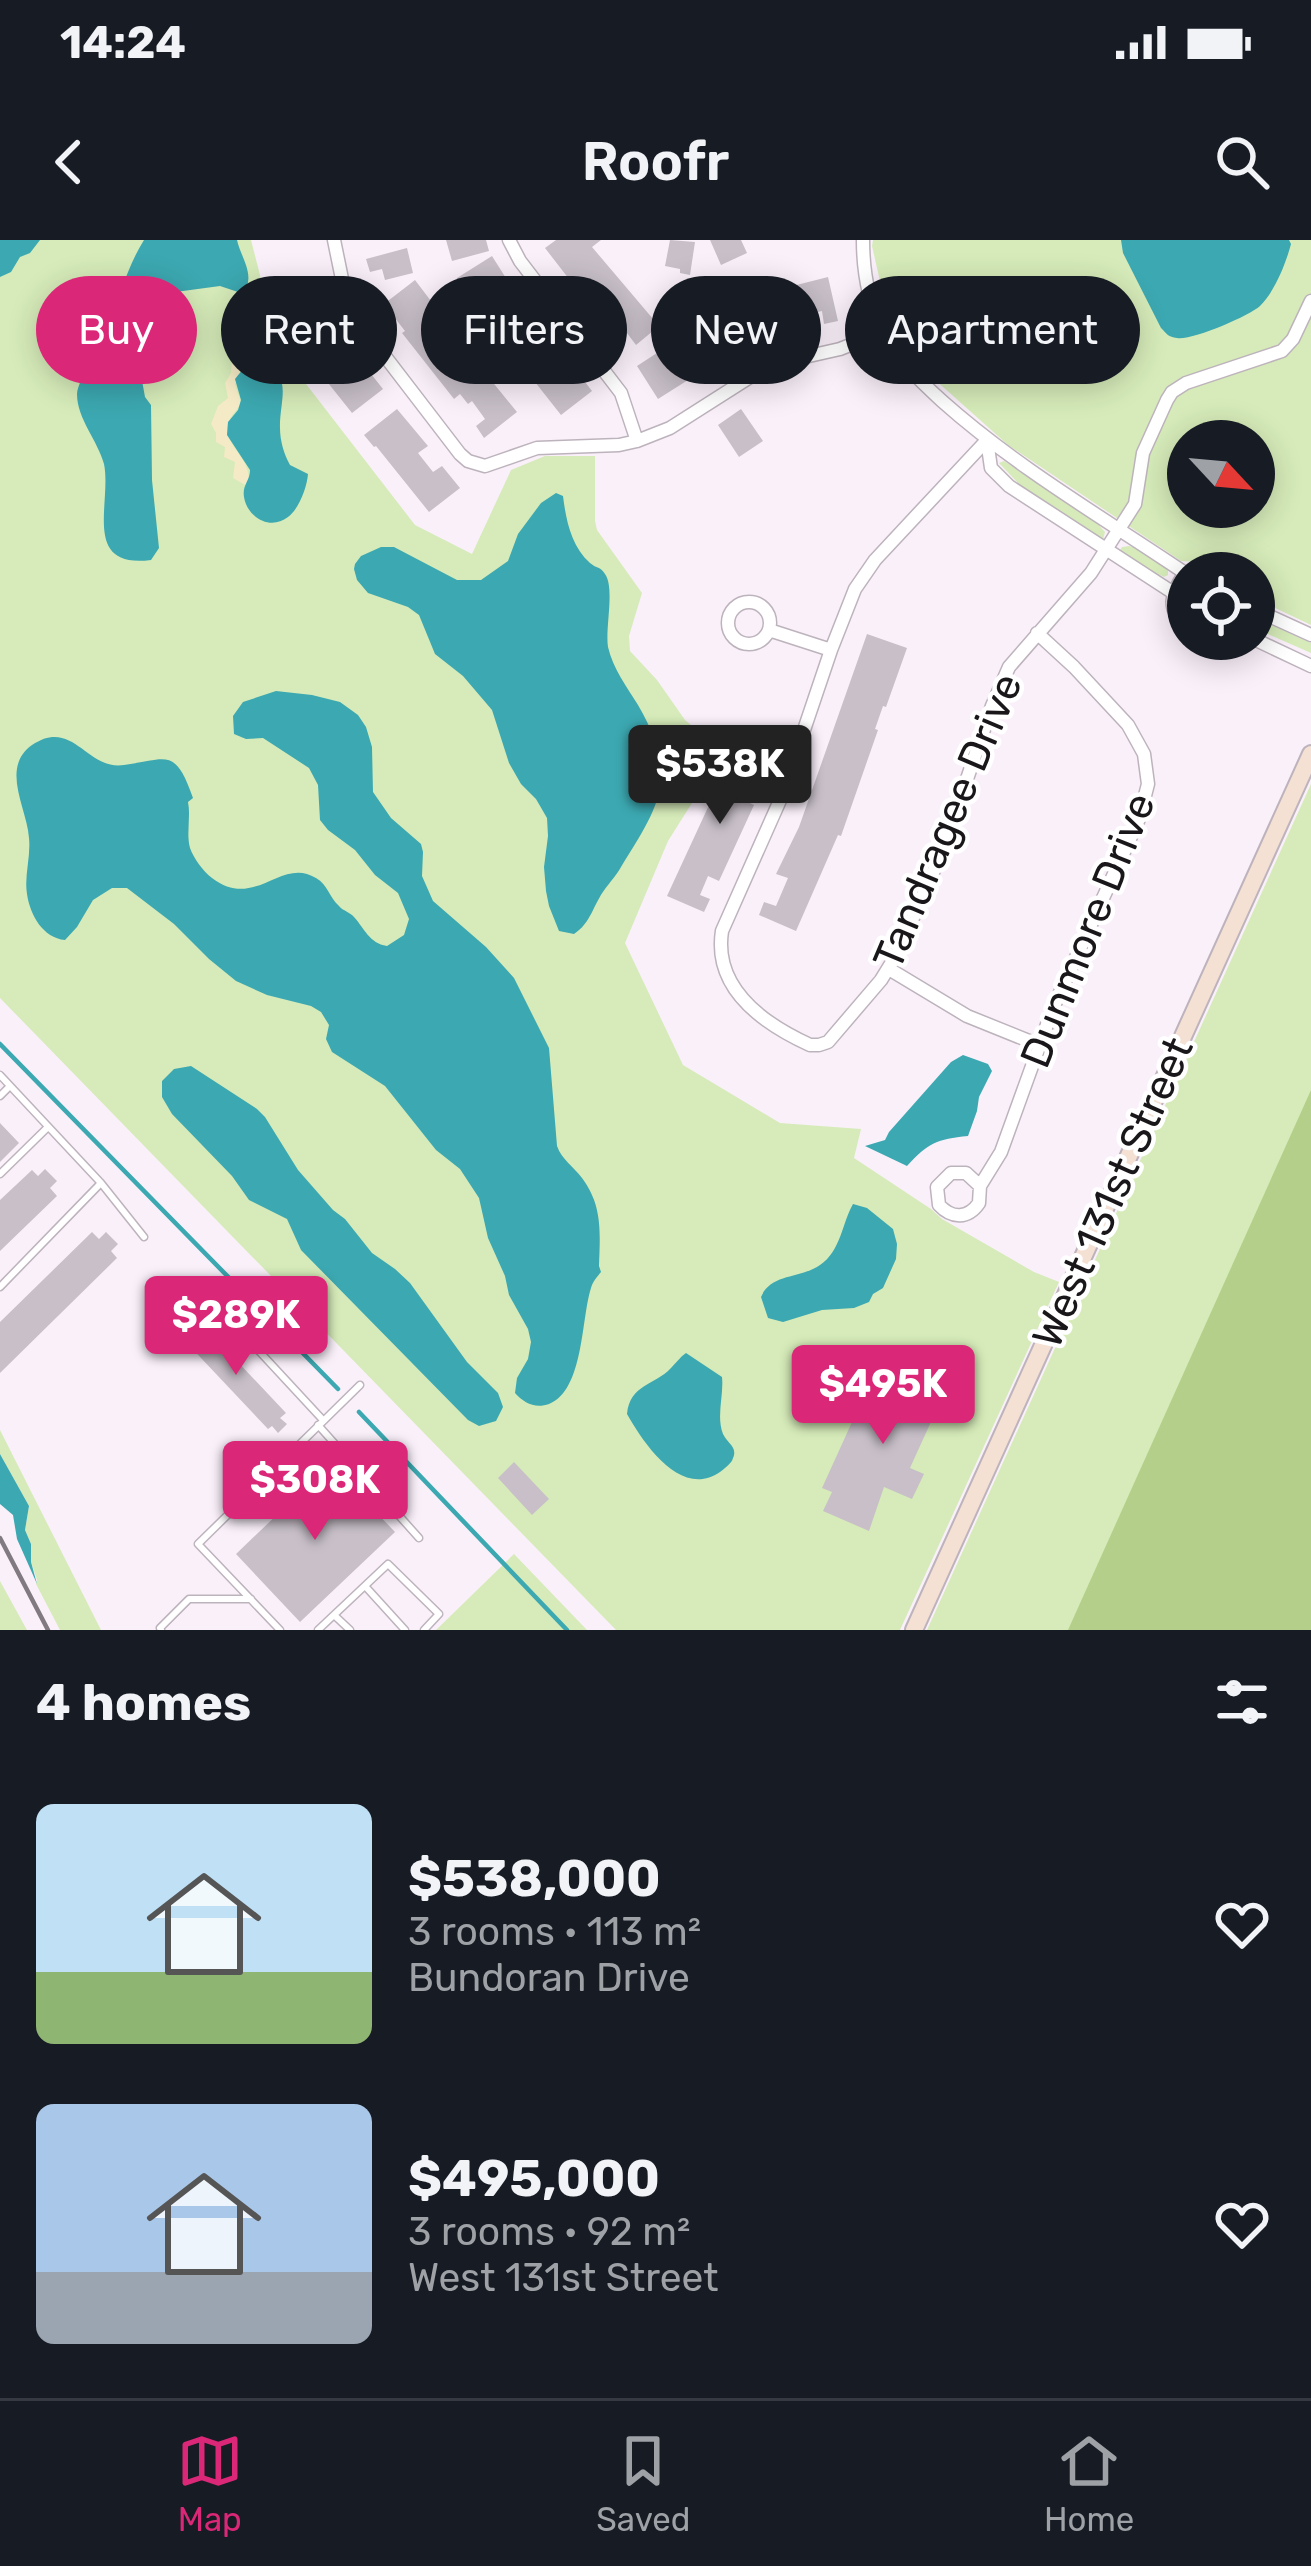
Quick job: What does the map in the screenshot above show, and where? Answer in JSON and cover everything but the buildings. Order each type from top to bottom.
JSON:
[{"type":"street","points":[[334,240],[342,279],[361,325],[467,461],[485,466],[537,448],[620,446],[637,441],[670,428],[755,371],[845,347]]},
{"type":"street","points":[[508,240],[621,394],[637,441]]},
{"type":"street","points":[[863,240],[867,276]]},
{"type":"street","name":"Tandragee Drive","points":[[831,650],[781,798],[726,919],[721,941],[724,964],[744,1003],[810,1045],[828,1042],[889,969],[942,852],[1009,667],[1091,573],[1136,504],[1143,453],[1172,392],[1282,351],[1311,302]]},
{"type":"street","points":[[924,384],[986,440],[1167,560]]},
{"type":"street","points":[[986,440],[991,469],[1009,486],[1167,589]]},
{"type":"street","points":[[769,630],[831,650],[863,576],[986,440]]},
{"type":"street","points":[[1275,619],[1311,635]]},
{"type":"street","name":"Dunmore Drive","points":[[980,1186],[1000,1152],[1053,1008],[1139,819],[1148,784],[1144,754],[1128,725],[1037,633]]},
{"type":"street","points":[[1275,649],[1311,666]]},
{"type":"street","name":"West 131st Street","points":[[914,1630],[1311,754]]},
{"type":"street","points":[[889,969],[967,1016],[1039,1045]]},
{"type":"lane","points":[[0,1075],[101,1183],[144,1237]]},
{"type":"lane","points":[[0,1096],[10,1086]]},
{"type":"lane","points":[[0,1174],[48,1126]]},
{"type":"lane","points":[[0,1287],[101,1183]]},
{"type":"lane","points":[[247,1339],[419,1538]]},
{"type":"lane","points":[[280,1630],[198,1544],[360,1384]]},
{"type":"lane","points":[[317,1630],[388,1564],[439,1614],[424,1630]]},
{"type":"lane","points":[[365,1586],[405,1630]]},
{"type":"lane","points":[[161,1630],[189,1599],[251,1599]]},
{"type":"lane","points":[[334,1615],[350,1630]]},
{"type":"green space","points":[[0,240],[251,240],[260,276],[221,276],[221,384],[306,384],[415,525],[472,554],[511,470],[545,456],[595,456],[597,530],[642,593],[629,636],[630,651],[698,731],[707,758],[692,803],[668,841],[625,943],[683,1065],[780,1123],[861,1129],[854,1158],[942,1219],[1059,1282],[900,1630],[616,1630],[0,998]]},
{"type":"green space","points":[[873,240],[1311,240],[1311,625],[1275,608],[1275,552],[1168,552],[1008,445],[940,384],[1140,384],[1140,276],[879,276]]},
{"type":"green space","points":[[1004,461],[1097,523],[1105,532],[1103,540],[1019,484],[999,463]]},
{"type":"green space","points":[[1122,547],[1137,548],[1167,568],[1167,576],[1147,569]]},
{"type":"green space","points":[[1275,627],[1311,643],[1311,653],[1275,637]]},
{"type":"green space","points":[[1311,784],[1311,1630],[927,1630]]},
{"type":"green space","points":[[1311,1090],[1311,1630],[1068,1630]]},
{"type":"green space","points":[[0,1430],[101,1630],[60,1630],[36,1584],[25,1530],[29,1506],[0,1454]]},
{"type":"green space","points":[[514,1554],[587,1630],[436,1630]]},
{"type":"green space","points":[[0,1581],[27,1630],[0,1630]]},
{"type":"sand","points":[[225,384],[235,384],[241,403],[227,429],[248,472],[245,485],[233,478],[235,462],[224,457],[225,447],[216,442],[211,424],[218,406],[228,398]]},
{"type":"water","points":[[0,240],[40,240],[11,272],[0,277]]},
{"type":"water","points":[[144,240],[237,240],[248,276],[221,276],[221,286],[197,289],[197,276],[126,276]]},
{"type":"water","points":[[1121,240],[1289,240],[1291,244],[1260,306],[1220,327],[1177,338],[1161,328],[1140,287],[1140,276],[1135,276]]},
{"type":"water","points":[[80,384],[143,384],[151,405],[159,548],[151,560],[129,560],[107,544],[104,464],[80,412]]},
{"type":"water","points":[[236,384],[282,384],[283,447],[290,465],[308,474],[296,509],[281,521],[260,520],[246,504],[244,489],[250,470],[227,435],[228,422],[241,400]]},
{"type":"water","points":[[556,493],[563,496],[578,549],[608,580],[608,647],[651,730],[661,771],[660,789],[646,825],[574,934],[559,931],[549,906],[544,867],[547,818],[509,763],[492,710],[463,676],[435,654],[419,615],[368,593],[354,569],[361,556],[394,547],[457,580],[481,580],[508,561],[518,534],[541,503]]},
{"type":"water","points":[[276,691],[340,702],[358,715],[372,747],[373,792],[391,818],[421,844],[422,876],[433,901],[514,978],[549,1048],[557,1146],[594,1199],[601,1272],[591,1288],[575,1369],[569,1384],[549,1404],[530,1404],[515,1393],[531,1342],[488,1238],[479,1198],[460,1169],[436,1150],[385,1086],[332,1052],[326,1039],[329,1025],[321,1012],[236,981],[127,888],[112,888],[93,900],[65,940],[44,930],[31,910],[26,887],[29,838],[16,777],[23,754],[32,745],[58,737],[111,765],[160,759],[175,764],[193,798],[188,802],[190,848],[212,878],[227,887],[255,887],[303,873],[320,881],[376,942],[387,946],[404,935],[409,919],[398,893],[320,820],[318,785],[309,768],[263,738],[234,734],[233,716],[243,702]]},
{"type":"water","points":[[963,1055],[988,1064],[992,1071],[968,1136],[934,1144],[907,1166],[865,1146],[885,1140],[951,1062]]},
{"type":"water","points":[[191,1066],[257,1109],[298,1170],[333,1210],[372,1253],[410,1283],[467,1362],[498,1393],[503,1407],[496,1421],[479,1426],[468,1420],[301,1250],[287,1219],[249,1200],[172,1114],[162,1097],[162,1081],[174,1069]]},
{"type":"water","points":[[853,1204],[867,1208],[893,1229],[896,1259],[883,1288],[854,1308],[822,1310],[783,1322],[768,1318],[761,1297],[766,1289],[827,1259]]},
{"type":"water","points":[[686,1353],[722,1377],[721,1427],[734,1451],[728,1466],[706,1478],[691,1479],[665,1464],[627,1414],[638,1391]]},
{"type":"water","points":[[0,1454],[29,1506],[25,1530],[37,1584],[17,1539],[13,1515],[0,1504]]},
{"type":"waterway","points":[[0,1044],[338,1389]]},
{"type":"waterway","points":[[359,1412],[567,1630]]},
{"type":"railway","points":[[0,1538],[48,1630]]}]
